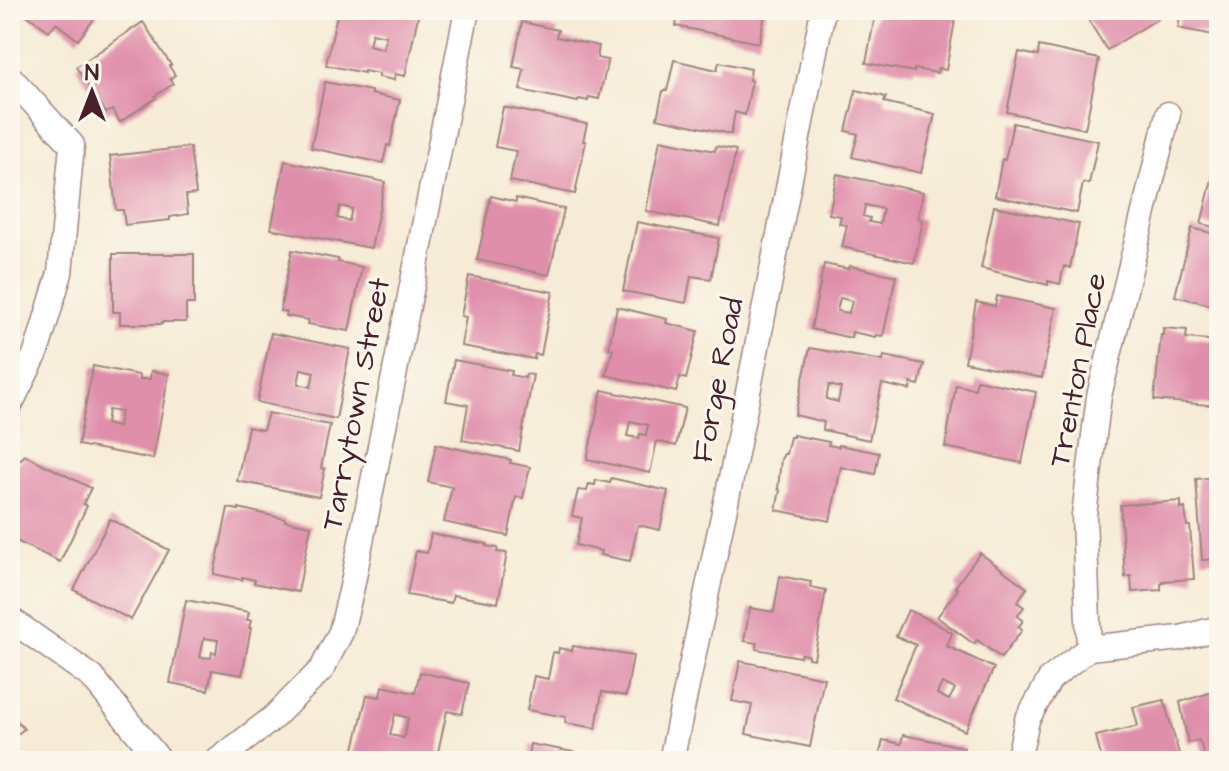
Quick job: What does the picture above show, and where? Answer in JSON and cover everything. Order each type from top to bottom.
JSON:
[{"type":"street","name":"Tarrytown Street","points":[[217,761],[273,718],[322,669],[341,632],[467,10]]},
{"type":"street","name":"Forge Road","points":[[671,761],[732,474],[823,10]]},
{"type":"street","points":[[10,77],[72,145],[60,273],[36,353],[10,405]]},
{"type":"street","name":"Trenton Place","points":[[1089,648],[1084,515],[1099,396],[1168,114]]},
{"type":"street","points":[[10,619],[92,677],[160,761]]},
{"type":"street","points":[[1018,761],[1027,720],[1050,679],[1089,648],[1180,638],[1219,628]]},
{"type":"building","points":[[20,10],[101,10],[78,40],[56,23],[49,31]]},
{"type":"building","points":[[338,10],[419,12],[405,76],[395,74],[394,80],[379,77],[379,74],[326,65]],"holes":[[[372,33],[386,36],[383,49],[369,45]]]},
{"type":"building","points":[[679,10],[766,10],[759,43],[676,26]]},
{"type":"building","points":[[876,10],[957,10],[946,70],[938,68],[937,73],[914,69],[914,72],[866,63]]},
{"type":"building","points":[[1082,10],[1165,10],[1167,13],[1107,50]]},
{"type":"building","points":[[1181,10],[1219,10],[1219,36],[1178,28]]},
{"type":"building","points":[[143,22],[171,65],[175,75],[170,79],[173,84],[120,122],[112,110],[106,113],[76,67]]},
{"type":"building","points":[[522,22],[558,30],[556,37],[599,46],[597,58],[608,60],[599,99],[589,97],[588,101],[579,99],[578,102],[520,90],[524,69],[513,67]]},
{"type":"building","points":[[1039,46],[1099,59],[1085,129],[1007,112],[1019,52],[1038,56]]},
{"type":"building","points":[[674,60],[717,70],[719,62],[751,69],[749,80],[752,81],[745,115],[735,112],[731,134],[657,118]]},
{"type":"building","points":[[325,82],[400,100],[383,163],[311,148]]},
{"type":"building","points":[[856,90],[886,97],[884,102],[935,114],[921,173],[852,157],[858,134],[846,131]]},
{"type":"building","points":[[503,107],[587,124],[575,194],[510,181],[516,151],[495,147]]},
{"type":"building","points":[[1013,123],[1098,141],[1089,184],[1083,183],[1077,213],[995,196]]},
{"type":"building","points":[[660,140],[715,151],[716,146],[736,150],[720,226],[646,211]]},
{"type":"building","points":[[190,147],[196,194],[186,195],[188,214],[170,217],[170,220],[125,225],[123,210],[116,210],[110,156]]},
{"type":"building","points":[[1219,155],[1219,228],[1201,224]]},
{"type":"building","points":[[285,161],[385,182],[371,248],[271,229]],"holes":[[[340,206],[352,209],[349,221],[337,218]]]},
{"type":"building","points":[[837,174],[923,192],[918,218],[923,220],[914,263],[842,247],[847,225],[839,224],[841,216],[829,214]],"holes":[[[865,205],[883,209],[880,224],[869,222],[870,218],[863,216]]]},
{"type":"building","points":[[491,196],[516,202],[516,198],[564,209],[549,275],[477,260]]},
{"type":"building","points":[[994,206],[1079,224],[1070,268],[1064,266],[1060,284],[1048,281],[1048,285],[981,268]]},
{"type":"building","points":[[637,222],[719,238],[711,279],[691,276],[686,303],[623,291]]},
{"type":"building","points":[[1192,228],[1219,235],[1219,307],[1175,296]]},
{"type":"building","points":[[292,250],[362,267],[349,331],[308,324],[309,320],[286,316],[287,312],[280,311]]},
{"type":"building","points":[[113,254],[194,254],[194,304],[186,304],[186,322],[120,324],[120,312],[113,312]]},
{"type":"building","points":[[824,264],[896,276],[883,336],[852,332],[851,338],[811,329]],"holes":[[[840,298],[852,301],[849,313],[837,311]]]},
{"type":"building","points":[[469,276],[553,292],[541,355],[535,354],[534,359],[461,346],[466,317],[461,316]]},
{"type":"building","points":[[997,296],[1056,308],[1042,378],[965,362],[976,302],[995,306]]},
{"type":"building","points":[[617,307],[667,319],[666,323],[698,331],[686,379],[680,377],[676,392],[606,375],[613,349],[609,348]]},
{"type":"building","points":[[1163,328],[1187,330],[1186,338],[1219,341],[1219,406],[1154,400]]},
{"type":"building","points":[[271,333],[350,349],[336,419],[257,402]],"holes":[[[301,369],[314,372],[311,387],[298,384]]]},
{"type":"building","points":[[810,348],[883,361],[884,356],[924,364],[919,385],[911,383],[910,390],[882,384],[869,440],[823,430],[824,422],[795,415]],"holes":[[[829,385],[841,388],[838,402],[826,399]]]},
{"type":"building","points":[[454,360],[512,371],[511,375],[525,378],[526,374],[533,375],[519,451],[462,440],[468,405],[446,401]]},
{"type":"building","points":[[93,366],[139,375],[139,379],[150,379],[151,371],[169,374],[153,459],[78,445]],"holes":[[[108,410],[121,412],[118,427],[106,424]]]},
{"type":"building","points":[[977,380],[1036,392],[1022,463],[945,447],[956,385],[975,389]]},
{"type":"building","points":[[602,390],[685,408],[676,446],[657,441],[650,473],[587,459]],"holes":[[[630,421],[648,425],[646,435],[640,434],[639,438],[627,436]]]},
{"type":"building","points":[[268,413],[330,425],[321,468],[325,469],[319,497],[237,481],[248,427],[263,430]]},
{"type":"building","points":[[793,435],[829,442],[828,445],[879,453],[875,474],[841,467],[830,521],[776,510],[781,459]]},
{"type":"building","points":[[436,444],[530,467],[523,498],[516,497],[508,536],[444,522],[452,487],[428,482]]},
{"type":"building","points":[[25,455],[91,488],[83,504],[87,506],[60,562],[10,538],[10,470]]},
{"type":"building","points":[[1219,477],[1219,559],[1202,560],[1196,479]]},
{"type":"building","points":[[611,478],[668,491],[660,530],[638,525],[630,561],[600,555],[601,551],[576,545],[582,518],[572,516],[578,490],[587,491],[589,484],[595,485],[596,480],[610,483]]},
{"type":"building","points":[[1181,501],[1187,526],[1190,526],[1194,579],[1163,581],[1161,590],[1132,592],[1131,576],[1125,577],[1120,505]]},
{"type":"building","points":[[228,508],[311,526],[298,592],[254,583],[255,580],[242,577],[242,580],[214,574]]},
{"type":"building","points":[[110,519],[169,550],[131,620],[74,590]]},
{"type":"building","points":[[431,534],[487,544],[498,548],[497,552],[507,553],[498,603],[453,595],[451,603],[407,595],[416,551],[427,553]]},
{"type":"building","points":[[980,553],[1027,588],[1017,602],[1024,607],[1017,616],[1023,621],[1018,627],[1022,630],[1001,658],[977,640],[974,644],[937,617]]},
{"type":"building","points":[[780,576],[811,582],[810,587],[826,590],[814,659],[808,658],[808,655],[801,654],[800,657],[756,649],[757,643],[744,641],[750,608],[774,612]]},
{"type":"building","points":[[186,600],[249,612],[247,620],[251,620],[251,628],[242,675],[212,670],[208,690],[170,683]],"holes":[[[204,638],[218,640],[216,653],[212,652],[211,658],[200,657]]]},
{"type":"building","points":[[908,610],[952,633],[947,646],[994,668],[965,731],[893,698],[916,645],[896,636]],"holes":[[[942,683],[955,689],[949,700],[937,694]]]},
{"type":"building","points":[[573,646],[633,656],[626,696],[602,692],[596,728],[565,723],[566,717],[527,710],[534,676],[548,679],[553,652],[558,653],[559,648],[572,651]]},
{"type":"building","points":[[740,661],[824,678],[810,747],[746,734],[752,705],[732,701]]},
{"type":"building","points":[[420,672],[469,683],[462,714],[447,711],[436,761],[383,761],[353,753],[367,695],[380,697],[382,686],[415,693]],"holes":[[[395,714],[408,718],[404,738],[390,735]]]},
{"type":"building","points":[[1219,690],[1219,761],[1206,761],[1199,740],[1188,743],[1180,702]]},
{"type":"building","points":[[1164,700],[1181,761],[1102,761],[1096,736],[1138,726],[1133,707]]},
{"type":"building","points":[[10,712],[24,729],[10,740]]},
{"type":"building","points":[[903,735],[964,747],[961,761],[878,761],[883,740],[901,744]]},
{"type":"building","points":[[530,744],[612,759],[612,761],[527,761]]}]
